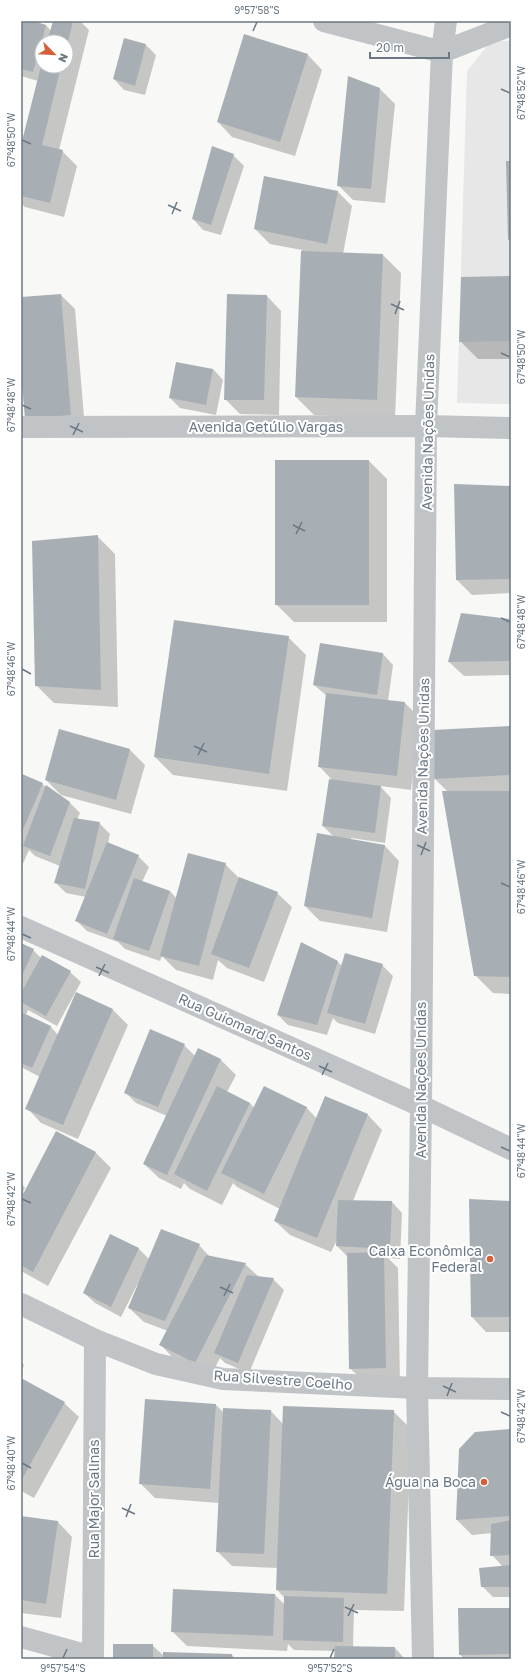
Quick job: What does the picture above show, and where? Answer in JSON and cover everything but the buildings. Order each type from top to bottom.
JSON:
[{"type":"street","points":[[324,21],[442,52],[507,24]]},
{"type":"street","name":"Avenida Nações Unidas","points":[[423,1659],[417,1388],[421,1106],[426,426],[442,52],[446,21]]},
{"type":"street","name":"Avenida Getúlio Vargas","points":[[21,427],[426,426],[511,428]]},
{"type":"street","name":"Rua Guiomard Santos","points":[[21,927],[421,1106],[511,1149]]},
{"type":"street","name":"Rua Silvestre Coelho","points":[[21,1304],[95,1340],[156,1364],[223,1379],[417,1388],[511,1389]]},
{"type":"street","name":"Rua Major Salinas","points":[[93,1658],[95,1340]]},
{"type":"street","points":[[21,1637],[93,1658]]},
{"type":"shaded area","points":[[491,41],[511,41],[511,404],[457,403],[467,71]]},
{"type":"place","name":"Caixa Econômica Federal","points":[[490,1259]]},
{"type":"place","name":"Água na Boca","points":[[484,1482]]}]
